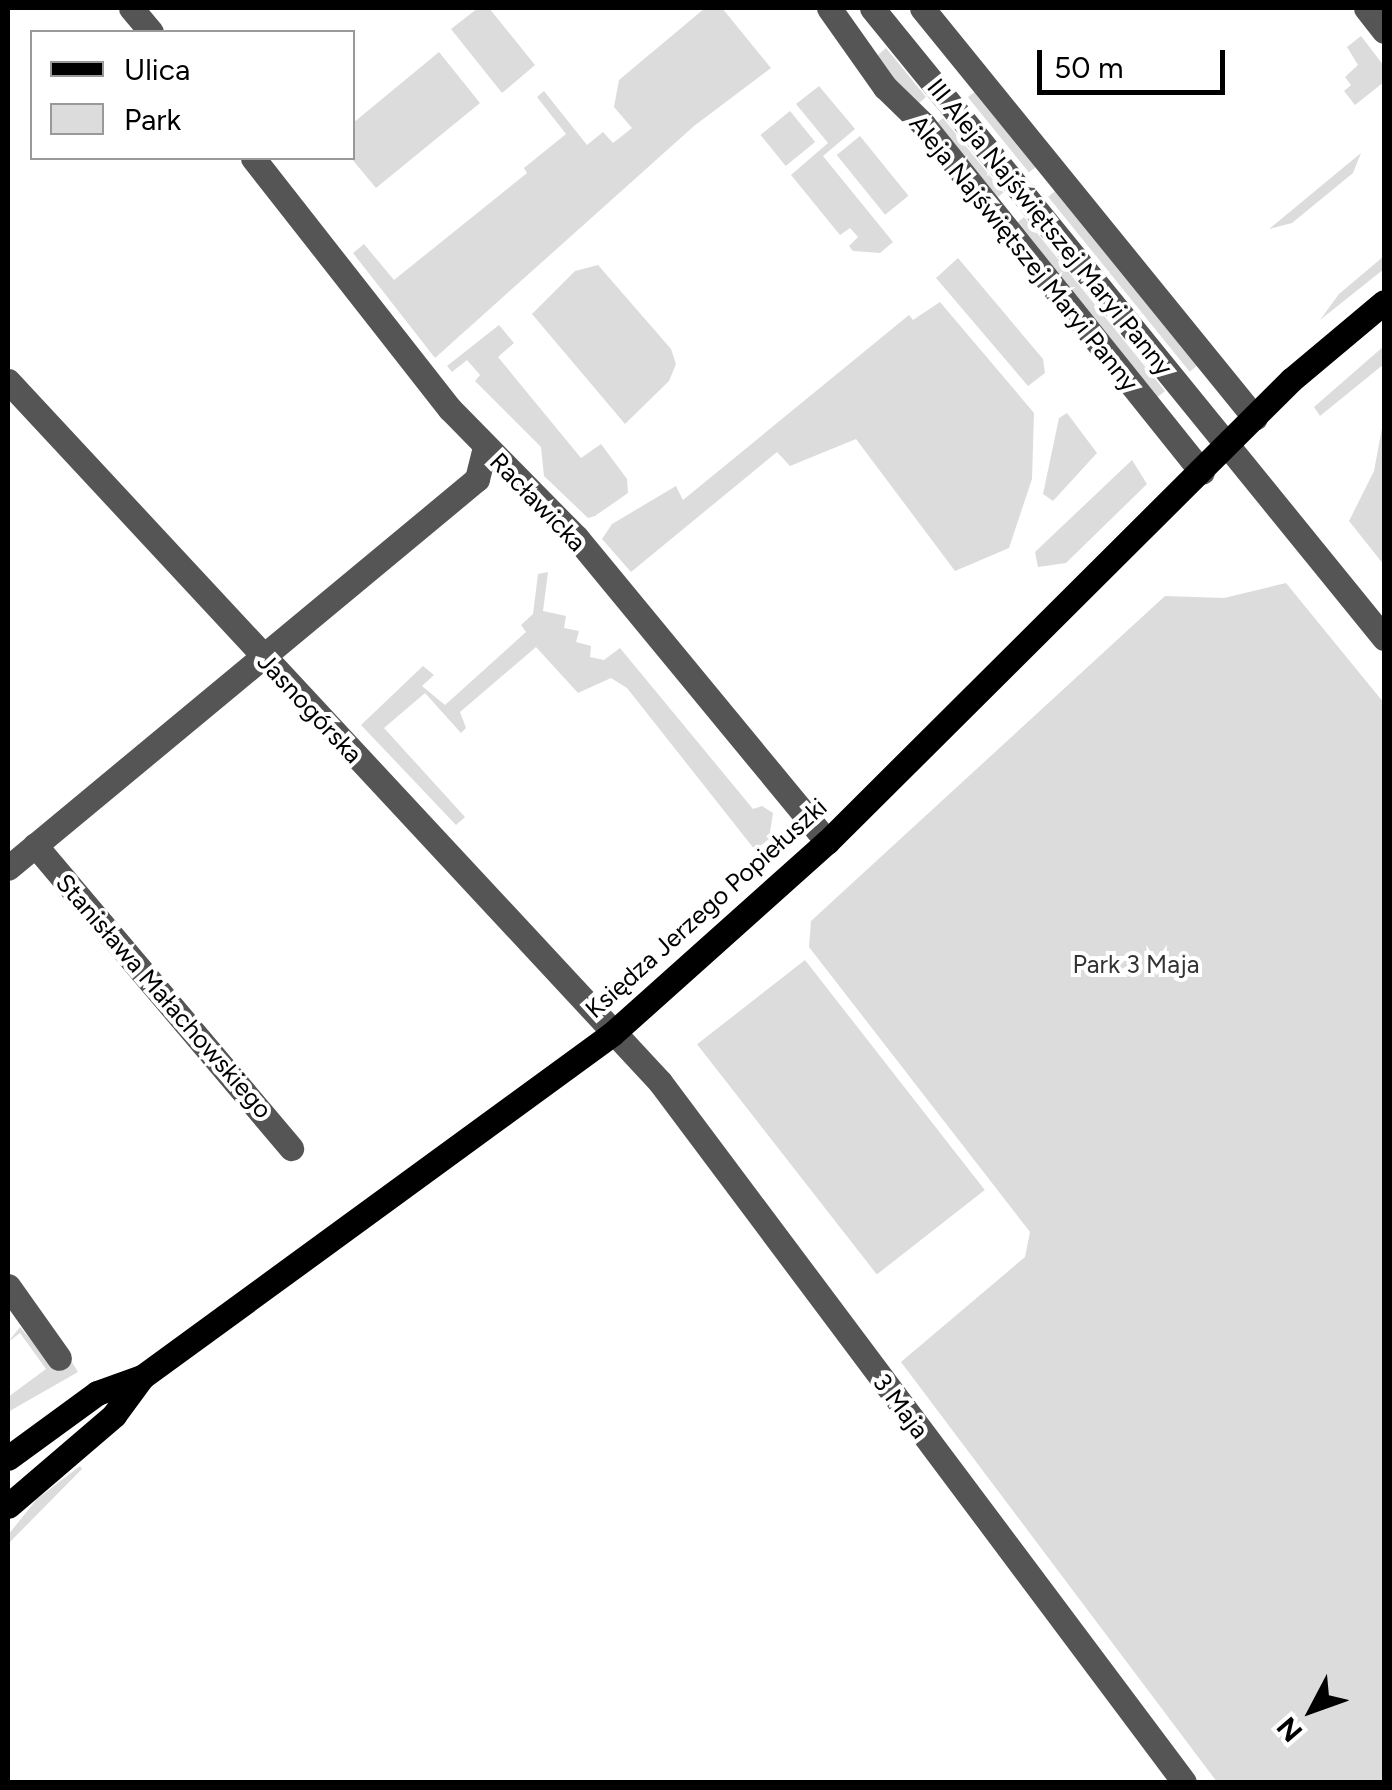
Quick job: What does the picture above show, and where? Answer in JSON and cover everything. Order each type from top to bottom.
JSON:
[{"type":"main road","name":"Księdza Jerzego Popiełuszki","points":[[8,1458],[98,1393],[142,1376],[612,1034],[828,842],[1255,418],[1384,302]]},
{"type":"main road","name":"Księdza Jerzego Popiełuszki","points":[[8,1506],[114,1415],[142,1376]]},
{"type":"street","points":[[132,8],[150,30]]},
{"type":"street","name":"Aleja Najświętszej Maryi Panny","points":[[830,8],[885,88],[923,124],[1202,472]]},
{"type":"street","points":[[922,8],[1255,418]]},
{"type":"street","points":[[1366,8],[1384,31]]},
{"type":"street","points":[[849,32],[875,9]]},
{"type":"street","name":"III Aleja Najświętszej Maryi Panny","points":[[875,9],[1384,638]]},
{"type":"street","name":"Racławicka","points":[[255,160],[485,448],[576,537],[828,842]]},
{"type":"street","name":"Jasnogórska","points":[[8,381],[612,1034]]},
{"type":"street","points":[[8,868],[478,479],[485,448]]},
{"type":"street","name":"Stanisława Małachowskiego","points":[[35,845],[292,1148]]},
{"type":"street","name":"3 Maja","points":[[612,1034],[660,1082],[1184,1782]]},
{"type":"street","points":[[8,1286],[59,1358]]},
{"type":"green space","points":[[478,8],[489,8],[535,65],[502,93],[451,29]]},
{"type":"green space","points":[[705,8],[722,8],[771,68],[694,126],[435,358],[353,253],[364,244],[394,280],[527,173],[524,168],[566,134],[537,97],[544,91],[587,145],[603,132],[613,143],[632,128],[614,107],[619,80]]},
{"type":"green space","points":[[1361,36],[1384,66],[1384,82],[1355,105],[1344,91],[1351,85],[1345,77],[1358,65],[1347,47]]},
{"type":"green space","points":[[886,48],[926,97],[918,104],[886,71],[878,55]]},
{"type":"green space","points":[[439,52],[480,103],[376,188],[353,160],[355,121]]},
{"type":"green space","points":[[819,86],[855,129],[823,156],[893,242],[880,253],[853,251],[849,246],[858,237],[850,228],[840,235],[791,175],[828,143],[796,104]]},
{"type":"green space","points":[[978,89],[1039,164],[1029,173],[968,97]]},
{"type":"green space","points":[[790,111],[815,142],[786,166],[760,135]]},
{"type":"green space","points":[[943,118],[1003,193],[993,201],[932,127]]},
{"type":"green space","points":[[860,136],[908,196],[885,215],[837,155]]},
{"type":"green space","points":[[1361,153],[1353,173],[1292,223],[1269,229]]},
{"type":"green space","points":[[1059,188],[1201,363],[1190,372],[1048,197]]},
{"type":"green space","points":[[1024,217],[1165,391],[1155,399],[1014,225]]},
{"type":"green space","points":[[1384,256],[1384,269],[1320,320],[1339,294]]},
{"type":"green space","points":[[958,258],[1043,359],[1045,373],[1028,386],[936,278]]},
{"type":"green space","points":[[598,265],[671,349],[676,364],[669,381],[625,424],[532,314],[575,271]]},
{"type":"green space","points":[[940,302],[1034,413],[1032,479],[1009,548],[955,571],[856,439],[790,466],[777,452],[631,572],[602,539],[612,524],[676,486],[683,500],[909,315],[913,320]]},
{"type":"green space","points":[[499,325],[514,343],[498,357],[581,458],[601,444],[627,479],[628,493],[595,516],[588,518],[544,476],[541,447],[475,381],[480,375],[467,360],[452,372],[447,366]]},
{"type":"green space","points":[[1384,346],[1384,364],[1320,416],[1314,407]]},
{"type":"green space","points":[[1067,413],[1097,453],[1053,501],[1043,494],[1059,418]]},
{"type":"green space","points":[[1384,417],[1384,565],[1349,521],[1374,471]]},
{"type":"green space","points":[[1132,460],[1147,484],[1066,563],[1038,567],[1035,552]]},
{"type":"green space","points":[[548,572],[543,611],[566,616],[564,628],[579,631],[576,642],[591,646],[590,657],[604,660],[620,648],[753,809],[762,806],[773,813],[769,839],[755,850],[627,688],[611,678],[578,693],[536,647],[460,712],[466,728],[461,733],[425,693],[384,728],[465,817],[456,825],[361,725],[423,666],[434,675],[422,686],[445,705],[526,632],[521,625],[533,614],[538,574]]},
{"type":"green space","name":"Park 3 Maja","points":[[1286,583],[1384,703],[1384,1782],[1217,1782],[901,1362],[1025,1257],[1030,1232],[809,947],[811,921],[1165,596],[1224,598]]},
{"type":"green space","points":[[805,960],[985,1190],[877,1274],[697,1044]]},
{"type":"green space","points":[[20,1327],[45,1357],[70,1359],[78,1372],[8,1412],[8,1397],[46,1369],[20,1333],[8,1342]]},
{"type":"green space","points":[[80,1466],[82,1469],[8,1544],[8,1535],[37,1499]]}]
